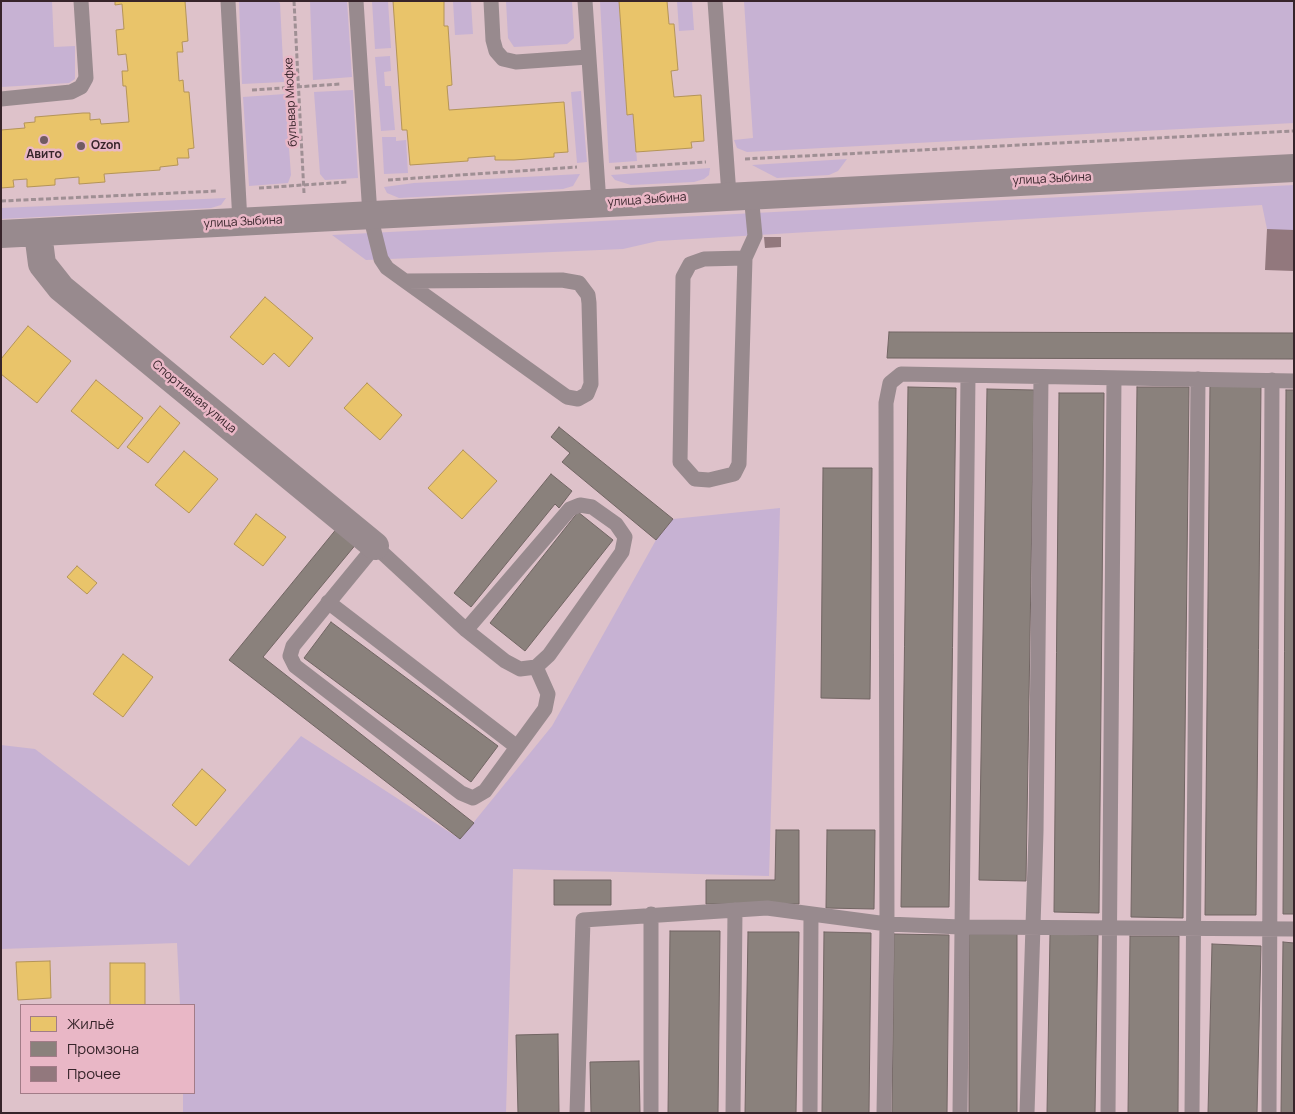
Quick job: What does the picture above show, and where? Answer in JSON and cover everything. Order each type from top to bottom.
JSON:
[{"type":"street","name":"улица Зыбина","points":[[1,234],[1294,168]]},
{"type":"street","name":"Спортивная улица","points":[[38,233],[42,264],[61,288],[375,546]]},
{"type":"lane","points":[[1,99],[71,92],[81,87],[86,78],[81,1]]},
{"type":"lane","points":[[228,1],[240,222]]},
{"type":"lane","points":[[356,1],[370,215],[381,259],[388,268],[405,281],[567,397],[578,399],[587,394],[590,384],[589,303],[588,295],[579,283],[562,280],[405,281]]},
{"type":"lane","points":[[491,1],[493,40],[496,51],[503,59],[516,62],[588,57]]},
{"type":"lane","points":[[584,1],[599,203]]},
{"type":"lane","points":[[715,1],[726,160],[755,236],[745,258],[739,464],[734,474],[709,480],[695,478],[680,462],[683,277],[690,264],[704,258],[745,258]]},
{"type":"lane","points":[[884,1113],[887,924],[886,403],[890,383],[901,374],[1294,380]]},
{"type":"lane","points":[[960,1113],[968,376]]},
{"type":"lane","points":[[1027,1113],[1033,928],[1040,377]]},
{"type":"lane","points":[[1108,1113],[1114,378]]},
{"type":"lane","points":[[1192,1113],[1198,379]]},
{"type":"lane","points":[[1269,1113],[1272,380]]},
{"type":"lane","points":[[466,630],[570,509],[580,505],[592,507],[616,524],[625,537],[622,552],[549,654],[536,667],[520,669],[505,661],[466,630],[375,546],[293,646],[290,656],[295,666],[461,793],[473,798],[485,791],[545,709],[548,694],[536,667]]},
{"type":"lane","points":[[328,602],[517,747]]},
{"type":"lane","points":[[577,1113],[583,920],[651,914],[767,908],[887,924],[962,927],[1294,929]]},
{"type":"lane","points":[[733,1113],[735,910]]},
{"type":"lane","points":[[651,914],[651,1113]]},
{"type":"lane","points":[[810,1113],[811,914]]},
{"type":"path","name":"бульвар Мюфке","points":[[294,1],[305,202]]},
{"type":"path","points":[[232,91],[361,83]]},
{"type":"path","points":[[1,201],[238,190],[573,167],[597,168],[1294,131]]},
{"type":"shaded area","points":[[1,1],[52,1],[54,47],[75,46],[75,79],[69,83],[1,87]]},
{"type":"shaded area","points":[[239,1],[277,1],[280,3],[284,82],[242,84]]},
{"type":"shaded area","points":[[310,1],[347,1],[352,77],[313,80]]},
{"type":"shaded area","points":[[372,1],[388,1],[391,48],[375,49]]},
{"type":"shaded area","points":[[453,1],[471,1],[473,34],[455,35]]},
{"type":"shaded area","points":[[506,1],[572,1],[574,38],[567,44],[514,47],[508,38]]},
{"type":"shaded area","points":[[600,1],[619,1],[627,115],[633,114],[637,161],[609,163]]},
{"type":"shaded area","points":[[677,1],[692,1],[694,30],[679,31]]},
{"type":"shaded area","points":[[744,1],[1294,1],[1294,123],[747,152],[737,148],[734,140],[753,138]]},
{"type":"shaded area","points":[[390,56],[391,71],[384,72],[385,86],[391,86],[395,130],[381,131],[375,57]]},
{"type":"shaded area","points":[[353,90],[358,178],[325,180],[320,174],[314,92]]},
{"type":"shaded area","points":[[581,91],[587,162],[577,163],[571,92]]},
{"type":"shaded area","points":[[285,94],[291,175],[288,183],[249,186],[243,97]]},
{"type":"shaded area","points":[[382,137],[396,137],[396,141],[406,140],[408,173],[384,174]]},
{"type":"shaded area","points":[[847,159],[838,171],[829,175],[777,178],[752,165]]},
{"type":"shaded area","points":[[710,168],[709,175],[704,179],[694,182],[631,185],[615,180],[611,175]]},
{"type":"shaded area","points":[[580,174],[573,186],[563,189],[399,198],[387,193],[384,187],[414,183]]},
{"type":"shaded area","points":[[1294,185],[1294,271],[1267,229],[1262,205],[658,241],[623,249],[366,260],[332,235]]},
{"type":"shaded area","points":[[226,198],[221,205],[211,208],[1,219],[1,208]]},
{"type":"shaded area","points":[[780,508],[769,876],[513,869],[506,1113],[183,1113],[183,1094],[195,1094],[195,1004],[180,1004],[177,943],[1,949],[1,745],[35,749],[189,866],[301,736],[460,839],[552,726],[656,540],[673,519]]},
{"type":"building: Жильё","points":[[115,1],[185,1],[188,41],[182,42],[183,52],[177,52],[179,81],[183,80],[184,92],[189,92],[194,148],[188,149],[189,158],[177,158],[178,165],[160,167],[160,170],[104,174],[105,182],[79,184],[79,177],[55,179],[55,185],[27,187],[27,179],[13,180],[14,187],[1,188],[1,130],[25,128],[24,123],[35,122],[35,117],[83,113],[90,113],[90,120],[100,119],[101,124],[129,122],[126,86],[123,86],[122,71],[128,71],[126,54],[118,55],[116,30],[124,29],[122,4],[115,5]]},
{"type":"building: Жильё","points":[[393,1],[444,1],[444,26],[448,26],[452,85],[447,86],[449,110],[564,102],[568,152],[554,153],[554,157],[495,160],[495,156],[468,158],[468,161],[410,165],[407,130],[402,130]]},
{"type":"building: Жильё","points":[[619,1],[667,1],[669,24],[674,24],[678,70],[671,71],[674,97],[701,95],[704,141],[691,142],[692,148],[636,152],[633,114],[627,115]]},
{"type":"building: Жильё","points":[[265,297],[313,338],[289,367],[274,353],[263,365],[230,337]]},
{"type":"building: Жильё","points":[[28,326],[71,361],[37,403],[1,374],[1,359]]},
{"type":"building: Жильё","points":[[96,380],[143,418],[118,449],[71,411]]},
{"type":"building: Жильё","points":[[367,383],[402,415],[380,440],[344,408]]},
{"type":"building: Жильё","points":[[160,406],[180,423],[148,463],[127,447]]},
{"type":"building: Жильё","points":[[463,450],[497,481],[462,519],[428,488]]},
{"type":"building: Жильё","points":[[184,451],[218,479],[189,513],[155,485]]},
{"type":"building: Жильё","points":[[256,514],[286,537],[263,566],[234,544]]},
{"type":"building: Жильё","points":[[77,566],[97,583],[87,594],[67,577]]},
{"type":"building: Жильё","points":[[123,654],[153,677],[123,717],[93,694]]},
{"type":"building: Жильё","points":[[202,769],[226,790],[196,826],[172,805]]},
{"type":"building: Жильё","points":[[50,961],[51,998],[18,1000],[16,962]]},
{"type":"building: Жильё","points":[[110,963],[145,963],[145,1004],[110,1004]]},
{"type":"building: Промзона","points":[[889,332],[1294,333],[1294,359],[887,358]]},
{"type":"building: Промзона","points":[[1210,383],[1261,384],[1256,915],[1205,915]]},
{"type":"building: Промзона","points":[[908,387],[956,388],[949,907],[901,907]]},
{"type":"building: Промзона","points":[[1137,387],[1189,387],[1183,918],[1131,917]]},
{"type":"building: Промзона","points":[[987,389],[1034,390],[1026,881],[979,880]]},
{"type":"building: Промзона","points":[[1286,390],[1294,390],[1294,914],[1283,914]]},
{"type":"building: Промзона","points":[[1059,393],[1104,393],[1099,913],[1054,912]]},
{"type":"building: Промзона","points":[[559,427],[673,519],[656,540],[562,462],[570,453],[551,437]]},
{"type":"building: Промзона","points":[[823,468],[872,468],[870,699],[821,698]]},
{"type":"building: Промзона","points":[[551,474],[572,491],[559,508],[555,504],[471,607],[454,593]]},
{"type":"building: Промзона","points":[[578,512],[613,540],[525,651],[490,623]]},
{"type":"building: Промзона","points":[[338,527],[357,543],[263,657],[474,823],[460,839],[229,660]]},
{"type":"building: Промзона","points":[[331,622],[498,746],[471,782],[304,658]]},
{"type":"building: Промзона","points":[[776,830],[799,830],[799,904],[706,904],[706,880],[775,880]]},
{"type":"building: Промзона","points":[[827,830],[875,830],[874,909],[826,908]]},
{"type":"building: Промзона","points":[[554,880],[611,880],[611,905],[554,905]]},
{"type":"building: Промзона","points":[[670,931],[720,931],[718,1113],[668,1113]]},
{"type":"building: Промзона","points":[[748,932],[799,932],[796,1113],[745,1113]]},
{"type":"building: Промзона","points":[[824,932],[871,933],[869,1113],[822,1113]]},
{"type":"building: Промзона","points":[[894,934],[949,935],[947,1113],[892,1113]]},
{"type":"building: Промзона","points":[[969,934],[1017,934],[1017,1113],[969,1113]]},
{"type":"building: Промзона","points":[[1050,934],[1098,935],[1095,1113],[1047,1113]]},
{"type":"building: Промзона","points":[[1130,936],[1179,936],[1178,1113],[1128,1113]]},
{"type":"building: Промзона","points":[[1283,942],[1294,943],[1294,1113],[1281,1113]]},
{"type":"building: Промзона","points":[[1212,944],[1261,946],[1257,1113],[1208,1113]]},
{"type":"building: Промзона","points":[[558,1034],[559,1113],[518,1113],[516,1035]]},
{"type":"building: Промзона","points":[[639,1061],[640,1113],[591,1113],[590,1062]]},
{"type":"building: Прочее","points":[[1267,229],[1294,230],[1294,271],[1265,270]]},
{"type":"building: Прочее","points":[[764,237],[781,237],[781,247],[765,248]]},
{"type":"place","name":"Авито","points":[[44,140]]},
{"type":"place","name":"Ozon","points":[[81,146]]}]
